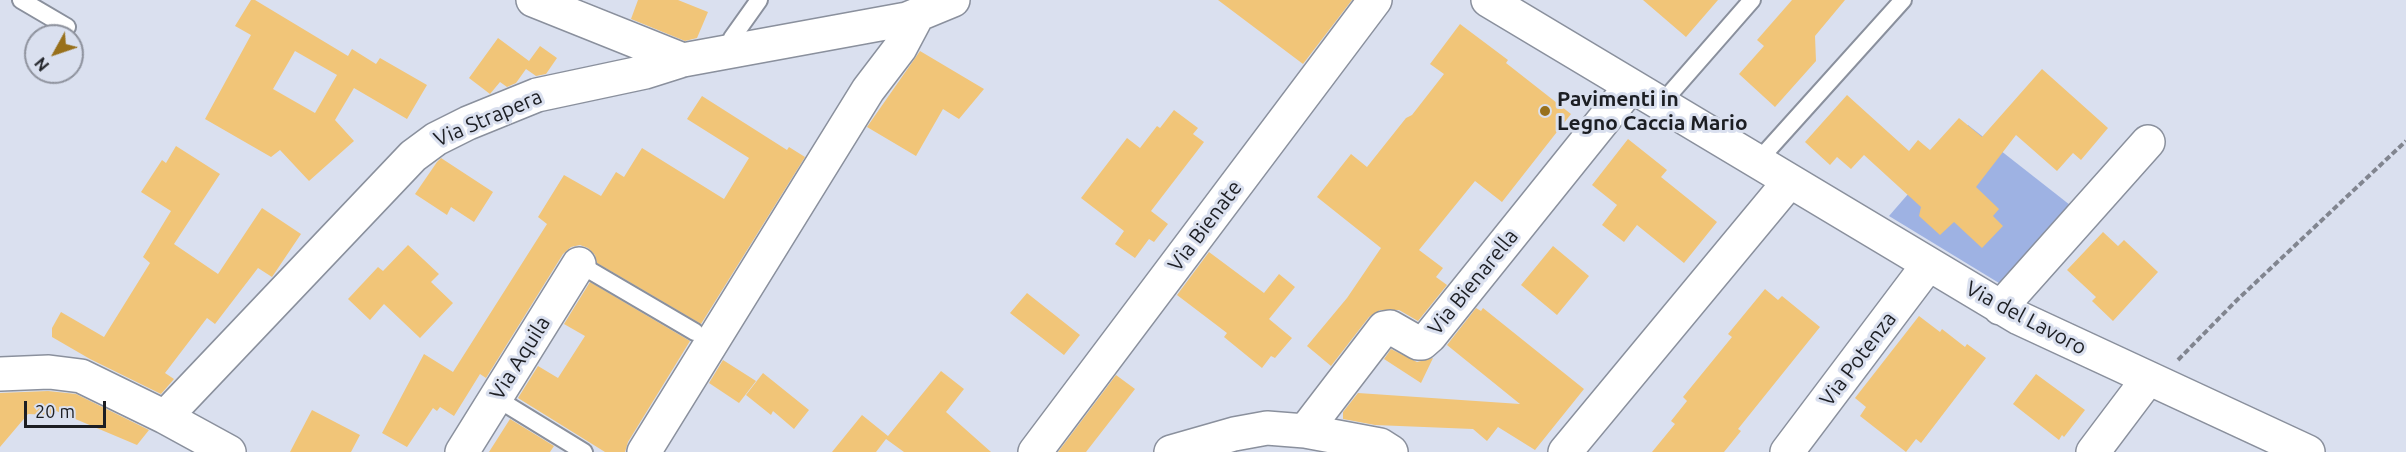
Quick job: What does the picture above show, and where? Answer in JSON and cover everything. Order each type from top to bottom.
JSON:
[{"type":"street","points":[[533,0],[683,60]]},
{"type":"street","name":"Via Strapera","points":[[165,417],[426,145],[520,100],[556,90],[645,72],[683,60],[917,16],[953,0]]},
{"type":"street","name":"Via Bienate","points":[[1035,452],[1375,0]]},
{"type":"street","name":"Via del Lavoro","points":[[1488,0],[2000,308],[2308,452]]},
{"type":"street","points":[[644,452],[861,100],[877,75],[900,48],[917,16]]},
{"type":"street","name":"Via Bienarella","points":[[1305,431],[1384,328],[1390,327],[1418,343],[1422,343],[1431,336],[1631,86]]},
{"type":"street","points":[[2000,308],[2148,142]]},
{"type":"street","points":[[1565,452],[1790,182]]},
{"type":"street","name":"Via Aquila","points":[[462,452],[579,264]]},
{"type":"street","name":"Via Potenza","points":[[1787,452],[1928,265]]},
{"type":"street","points":[[0,374],[49,372],[72,374],[90,380],[229,452]]},
{"type":"street","points":[[2093,452],[2152,380]]},
{"type":"street","points":[[1171,452],[1250,430],[1276,428],[1305,431],[1349,446],[1380,445],[1391,452]]},
{"type":"lane","points":[[21,0],[62,24]]},
{"type":"lane","points":[[727,52],[732,38],[759,0]]},
{"type":"lane","points":[[1661,104],[1752,0]]},
{"type":"lane","points":[[1757,162],[1903,0]]},
{"type":"lane","points":[[579,264],[695,332]]},
{"type":"lane","points":[[495,398],[584,452]]},
{"type":"path","points":[[2152,380],[2406,141]]},
{"type":"shaded area","points":[[1968,125],[2070,205],[1999,283],[1889,216]]},
{"type":"building","points":[[251,0],[255,0],[348,56],[352,49],[376,64],[380,58],[427,85],[407,119],[354,88],[335,120],[354,141],[309,181],[280,150],[271,157],[205,119],[251,35],[235,26]],"holes":[[[295,51],[337,75],[315,113],[273,89]]]},
{"type":"building","points":[[638,0],[678,0],[708,12],[697,38],[685,41],[631,19]]},
{"type":"building","points":[[1218,0],[1352,0],[1303,64]]},
{"type":"building","points":[[1643,0],[1718,0],[1686,37]]},
{"type":"building","points":[[1792,0],[1845,0],[1815,36],[1816,61],[1775,107],[1739,74],[1764,46],[1757,40]]},
{"type":"building","points":[[1460,24],[1508,60],[1506,63],[1571,114],[1502,202],[1475,181],[1419,250],[1443,268],[1436,277],[1447,285],[1418,321],[1399,310],[1380,310],[1369,317],[1331,366],[1307,346],[1347,298],[1381,248],[1317,197],[1351,154],[1367,167],[1406,118],[1412,115],[1444,74],[1430,64]]},
{"type":"building","points":[[498,38],[529,61],[540,46],[557,58],[546,74],[536,76],[526,69],[516,83],[507,87],[500,82],[490,94],[469,78]]},
{"type":"building","points":[[920,51],[984,89],[959,119],[943,109],[916,156],[867,127]]},
{"type":"building","points":[[2042,69],[2108,128],[2081,160],[2073,153],[2057,171],[2016,135],[1976,187],[1999,209],[1993,216],[2003,226],[1982,248],[1954,222],[1940,235],[1919,216],[1921,207],[1864,155],[1851,169],[1837,157],[1830,165],[1805,142],[1847,95],[1909,151],[1918,140],[1930,150],[1959,118],[1982,137]]},
{"type":"building","points":[[702,96],[787,150],[789,147],[805,157],[701,324],[597,263],[595,255],[588,248],[580,245],[571,247],[563,254],[486,378],[480,374],[454,416],[440,407],[437,411],[433,408],[407,447],[382,433],[424,354],[453,372],[547,224],[538,217],[564,175],[601,196],[616,172],[624,177],[642,148],[724,199],[749,158],[687,119]]},
{"type":"building","points":[[1174,110],[1198,128],[1193,134],[1204,142],[1151,211],[1168,224],[1154,242],[1149,239],[1135,258],[1115,244],[1124,231],[1081,198],[1127,138],[1140,148],[1157,126],[1160,128]]},
{"type":"building","points":[[1628,139],[1667,170],[1661,177],[1717,222],[1684,263],[1637,225],[1624,242],[1602,225],[1617,205],[1592,185]]},
{"type":"building","points":[[176,146],[220,174],[174,244],[218,274],[262,208],[301,234],[272,277],[258,268],[215,324],[207,318],[165,373],[174,379],[161,394],[90,359],[52,337],[52,328],[61,312],[104,337],[150,263],[143,257],[171,211],[141,192],[162,160],[166,163]]},
{"type":"building","points":[[441,158],[493,192],[474,222],[451,207],[447,215],[415,194]]},
{"type":"building","points":[[2103,232],[2118,246],[2124,240],[2158,272],[2113,321],[2092,301],[2096,297],[2067,270]]},
{"type":"building","points":[[408,245],[439,274],[431,282],[453,303],[420,338],[384,304],[370,320],[348,299],[378,267],[383,271]]},
{"type":"building","points":[[1553,246],[1589,276],[1557,315],[1521,285]]},
{"type":"building","points":[[1209,252],[1264,293],[1279,274],[1295,287],[1269,319],[1292,338],[1275,358],[1271,356],[1262,368],[1224,337],[1227,333],[1177,295]]},
{"type":"building","points":[[590,282],[690,341],[628,442],[625,452],[605,452],[518,398],[538,366],[558,378],[585,336],[564,324]]},
{"type":"building","points":[[1765,289],[1778,300],[1782,296],[1820,327],[1738,429],[1741,431],[1724,452],[1652,452],[1675,424],[1671,421],[1687,401],[1683,397],[1732,337],[1728,334]]},
{"type":"building","points":[[1027,293],[1080,335],[1064,355],[1010,313]]},
{"type":"building","points":[[1476,308],[1481,311],[1483,308],[1584,389],[1535,450],[1498,427],[1487,441],[1473,429],[1375,425],[1343,419],[1343,412],[1358,393],[1520,404],[1447,345]]},
{"type":"building","points":[[1919,316],[1940,332],[1942,329],[1965,347],[1967,344],[1986,358],[1921,443],[1916,439],[1906,452],[1860,416],[1866,407],[1855,398]]},
{"type":"building","points":[[1391,349],[1417,362],[1433,358],[1421,383],[1384,359]]},
{"type":"building","points":[[723,360],[756,381],[739,403],[709,383]]},
{"type":"building","points":[[941,371],[964,389],[946,412],[991,452],[904,452],[886,439],[876,452],[832,452],[862,415],[888,436]]},
{"type":"building","points":[[763,373],[809,410],[794,429],[773,411],[771,415],[746,395]]},
{"type":"building","points":[[2036,374],[2085,410],[2064,437],[2062,435],[2059,440],[2013,404]]},
{"type":"building","points":[[1116,375],[1135,389],[1086,452],[1058,452]]},
{"type":"building","points":[[48,391],[76,394],[149,430],[137,445],[54,410],[50,415],[28,414],[0,447],[0,393]]},
{"type":"building","points":[[312,410],[360,435],[351,452],[290,452]]},
{"type":"building","points":[[510,419],[554,446],[550,452],[489,452]]},
{"type":"place","name":"Pavimenti in Legno Caccia Mario","points":[[1545,111]]}]
